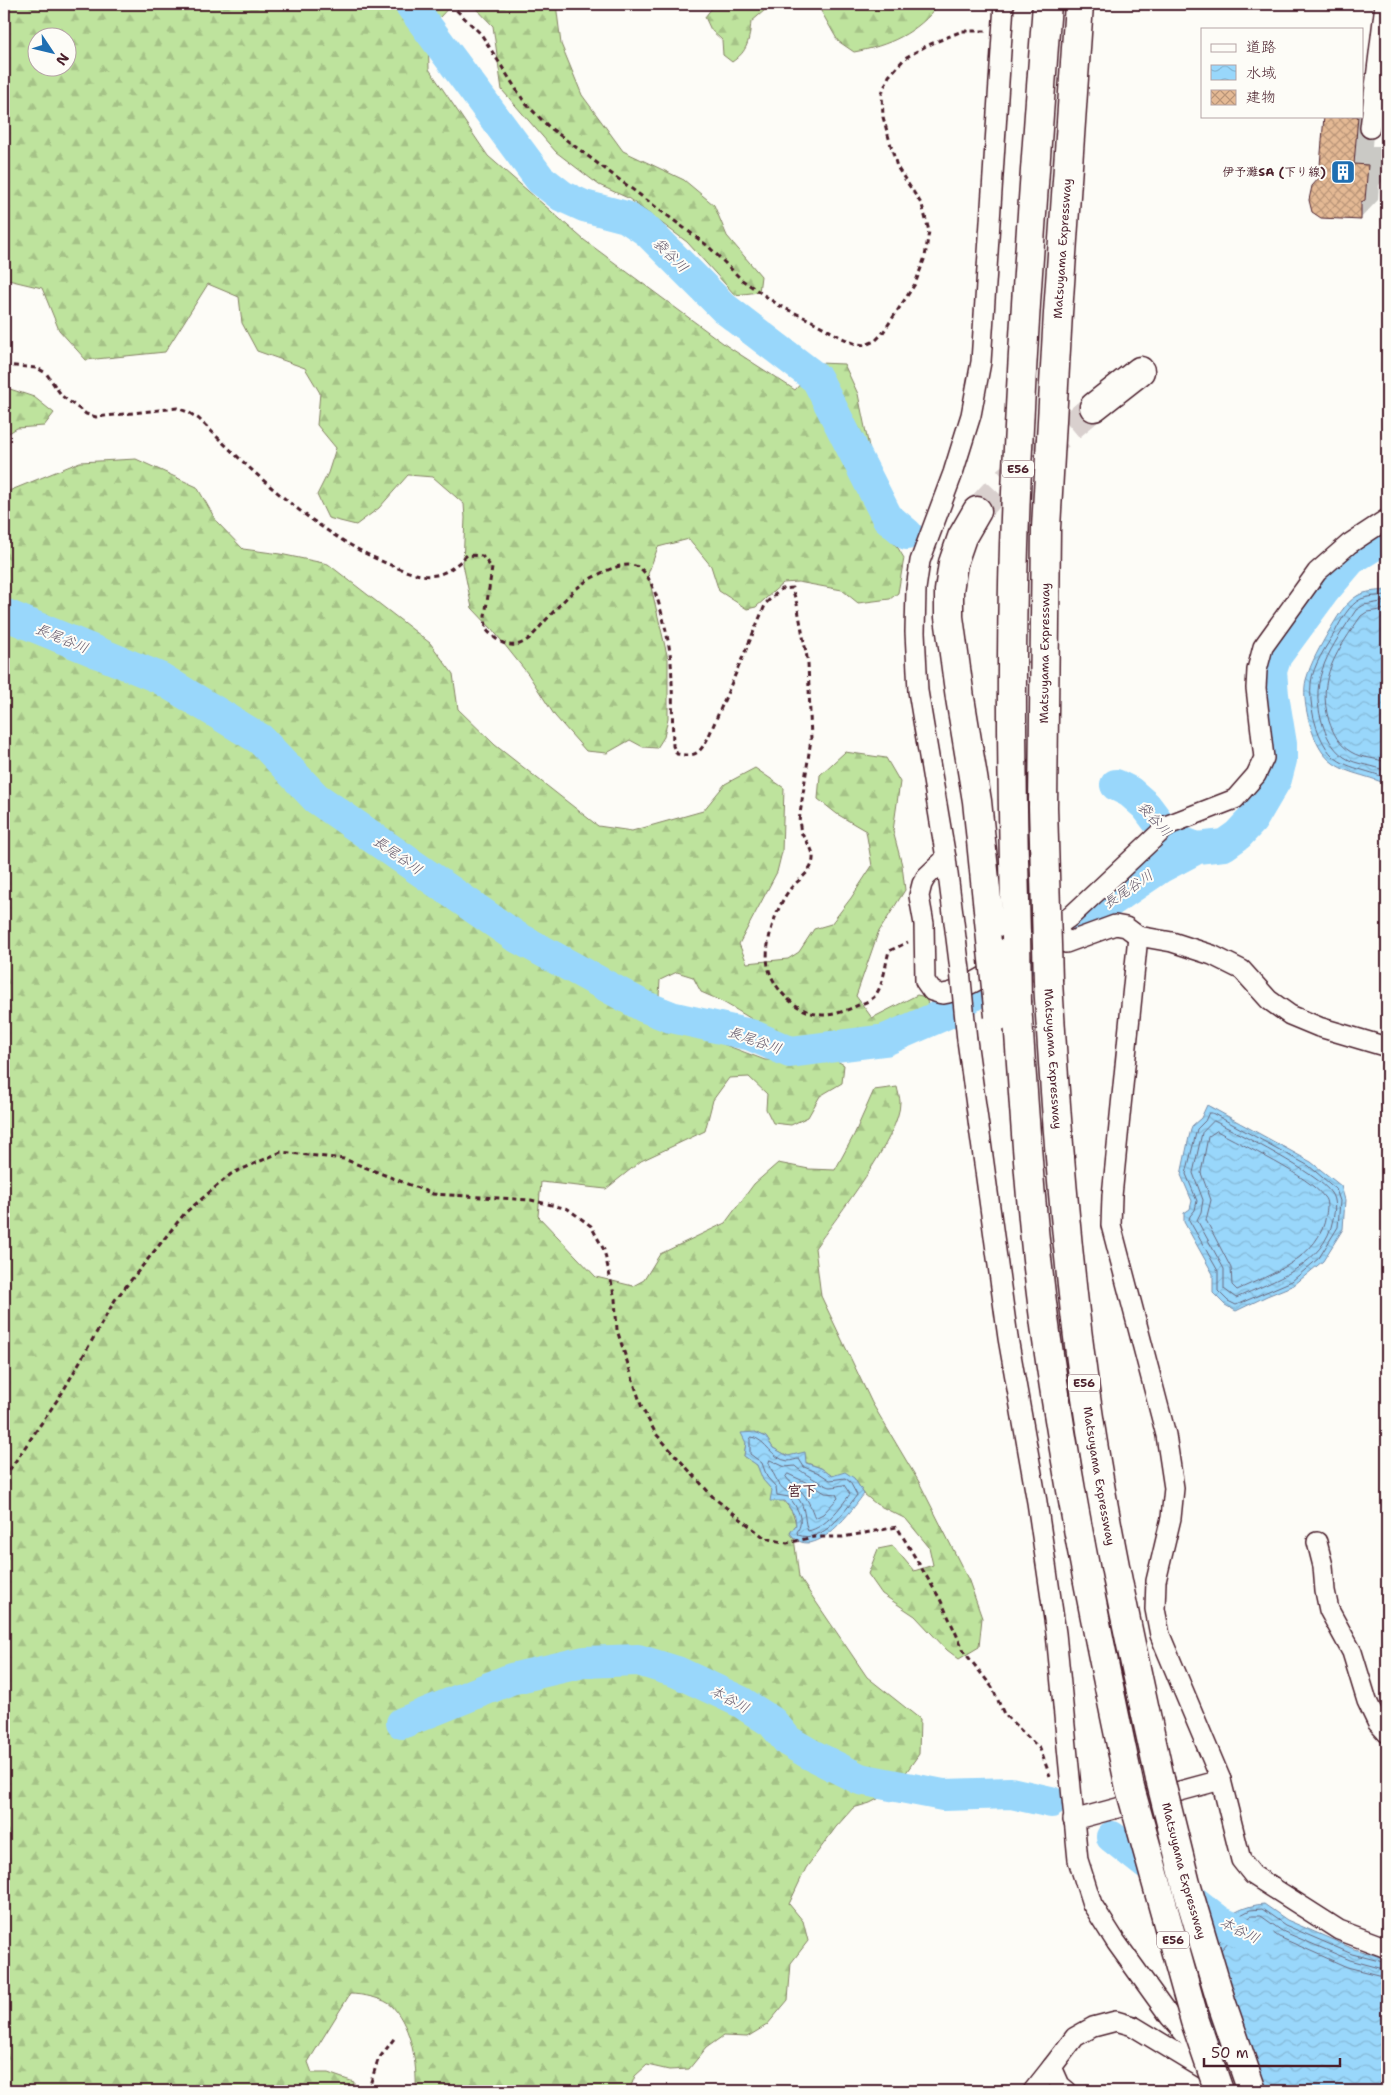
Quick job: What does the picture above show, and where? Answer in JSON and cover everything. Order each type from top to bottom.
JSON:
[{"type":"highway","name":"E56","points":[[1047,4],[1025,310],[1014,547],[1012,811],[1016,935],[1008,1010],[1008,1122],[1022,1220],[1067,1474],[1099,1642],[1130,1788],[1195,2021],[1234,2090]]},
{"type":"highway","name":"Matsuyama Expressway","points":[[1079,4],[1058,313],[1046,528],[1043,806],[1056,926],[1048,980],[1056,1121],[1080,1354],[1097,1465],[1125,1616],[1160,1779],[1186,1884],[1221,2001],[1234,2090]]},
{"type":"highway","points":[[1058,313],[1071,233],[1093,4]]},
{"type":"highway","points":[[1094,406],[1140,370]]},
{"type":"highway","points":[[977,511],[962,537],[953,563],[949,591],[949,617],[977,801],[992,950],[1008,1010]]},
{"type":"street","points":[[1004,4],[981,362],[972,415],[920,561],[916,589],[915,632],[918,691],[946,858],[967,1040],[1008,1338],[1037,1502],[1054,1624],[1078,1860],[1092,1904],[1116,1942],[1170,2017],[1234,2090]]},
{"type":"street","points":[[1370,128],[1385,4]]},
{"type":"street","points":[[946,858],[926,877],[919,896],[924,924],[925,981],[932,991],[942,994],[973,984],[1071,916],[1168,825],[1235,799],[1256,775],[1264,758],[1256,688],[1257,670],[1263,647],[1317,572],[1350,544],[1387,519]]},
{"type":"street","points":[[1056,926],[1115,925],[1126,927],[1138,936],[1172,942],[1212,955],[1242,970],[1270,1000],[1290,1015],[1319,1027],[1387,1047]]},
{"type":"street","points":[[1138,936],[1112,1186],[1111,1225],[1166,1435],[1174,1488],[1172,1518],[1156,1581],[1156,1608],[1160,1635],[1221,1780],[1241,1860],[1253,1875],[1339,1930],[1387,1948]]},
{"type":"street","points":[[1317,1542],[1329,1610],[1352,1652],[1370,1708],[1377,1722],[1387,1733]]},
{"type":"street","points":[[1073,1820],[1221,1780]]},
{"type":"street","points":[[1033,2091],[1075,2037],[1093,2027],[1116,2021],[1133,2026],[1234,2090]]},
{"type":"street","points":[[1052,2067],[1060,2085],[1067,2091]]},
{"type":"path","points":[[450,4],[480,34],[525,103],[543,122],[708,246],[742,280],[780,306],[842,338],[856,344],[866,345],[875,341],[882,334],[915,284],[925,257],[929,231],[922,205],[897,167],[886,125],[882,94],[889,76],[905,58],[926,46],[962,31],[1002,31]]},
{"type":"path","points":[[4,365],[37,368],[46,374],[62,396],[86,414],[96,417],[107,418],[177,408],[188,412],[199,419],[305,515],[355,548],[412,574],[437,575],[458,564],[467,555],[482,556],[492,568],[485,616],[486,629],[500,642],[509,645],[522,643],[531,636],[573,592],[590,580],[619,566],[632,565],[643,570],[650,580],[660,608],[671,661],[673,746],[677,754],[690,756],[700,751],[708,738],[766,603],[781,589],[792,588],[797,604],[808,663],[811,739],[799,821],[814,857],[811,868],[790,889],[776,914],[767,951],[769,970],[778,989],[791,1003],[809,1012],[824,1015],[846,1011],[872,999],[880,989],[889,951],[903,943],[923,940]]},
{"type":"path","points":[[4,1478],[62,1393],[115,1300],[186,1213],[231,1174],[282,1152],[344,1159],[433,1194],[531,1200],[568,1208],[591,1226],[604,1250],[615,1300],[617,1330],[642,1408],[656,1434],[714,1498],[766,1538],[787,1543],[814,1537],[843,1537],[897,1527],[940,1599],[965,1654],[992,1687],[1004,1714],[1040,1749],[1052,1783],[1071,1797]]},
{"type":"path","points":[[368,2091],[378,2060],[396,2036]]},
{"type":"green space","points":[[4,4],[452,4],[428,30],[429,69],[488,156],[584,240],[727,346],[795,390],[819,363],[844,364],[858,394],[875,476],[874,520],[904,558],[898,593],[890,599],[858,603],[842,590],[798,582],[783,583],[756,607],[747,609],[719,591],[711,566],[689,539],[658,547],[648,574],[668,659],[668,718],[664,737],[657,748],[643,747],[630,740],[607,753],[586,751],[555,716],[528,674],[492,629],[472,608],[463,564],[464,504],[433,477],[408,475],[379,508],[356,525],[328,518],[317,495],[328,473],[336,448],[317,425],[320,393],[305,368],[257,351],[242,323],[239,297],[208,284],[165,352],[86,360],[59,330],[42,288],[4,279]]},
{"type":"green space","points":[[472,4],[556,4],[561,44],[582,95],[623,151],[684,180],[714,205],[727,236],[761,276],[759,292],[735,295],[687,242],[628,198],[599,185],[556,152],[502,90],[493,26]]},
{"type":"green space","points":[[715,4],[772,4],[751,22],[745,50],[732,62],[723,55],[722,40],[711,30],[705,17]]},
{"type":"green space","points":[[817,4],[939,4],[922,23],[901,37],[879,46],[854,52],[838,41]]},
{"type":"green space","points":[[4,387],[34,397],[54,413],[44,426],[17,428],[4,436]]},
{"type":"green space","points":[[136,459],[197,487],[217,522],[243,549],[280,554],[328,564],[430,643],[453,674],[458,709],[495,745],[598,826],[632,831],[703,811],[725,784],[755,768],[784,788],[782,852],[777,872],[739,944],[747,963],[788,959],[799,952],[814,929],[831,924],[872,866],[866,831],[837,814],[818,799],[820,775],[845,752],[886,758],[900,782],[893,831],[902,865],[905,890],[878,933],[856,996],[872,1018],[917,995],[926,997],[930,1013],[911,1026],[888,1032],[820,1044],[798,1043],[785,1038],[701,992],[693,977],[677,972],[660,980],[659,996],[679,1010],[699,1035],[765,1060],[795,1060],[827,1055],[844,1065],[842,1083],[820,1096],[808,1117],[791,1125],[773,1123],[766,1109],[767,1094],[749,1077],[729,1078],[713,1100],[705,1131],[641,1161],[606,1189],[541,1182],[538,1216],[596,1277],[633,1286],[644,1280],[660,1254],[725,1223],[754,1184],[778,1163],[809,1169],[835,1170],[854,1135],[874,1090],[897,1087],[900,1102],[890,1135],[866,1176],[815,1248],[821,1296],[872,1403],[919,1482],[969,1581],[982,1618],[979,1647],[959,1659],[947,1650],[915,1616],[882,1594],[868,1574],[878,1549],[893,1546],[914,1571],[933,1565],[929,1547],[906,1519],[876,1504],[864,1494],[854,1478],[832,1476],[821,1468],[788,1456],[773,1448],[766,1437],[755,1432],[746,1443],[744,1456],[757,1465],[763,1479],[792,1512],[796,1525],[790,1533],[794,1538],[799,1577],[867,1677],[920,1719],[919,1754],[893,1791],[870,1803],[853,1808],[836,1827],[806,1868],[789,1904],[803,1921],[808,1941],[791,1963],[788,2000],[767,2025],[747,2037],[723,2036],[706,2048],[689,2069],[669,2070],[647,2065],[635,2076],[629,2091],[416,2091],[416,2069],[409,2036],[405,2025],[393,2007],[379,1999],[350,1994],[308,2062],[312,2073],[328,2073],[354,2082],[353,2091],[4,2091],[4,493],[80,462]]},
{"type":"water","points":[[1387,590],[1387,785],[1337,766],[1323,753],[1308,718],[1305,688],[1308,673],[1316,655],[1345,607],[1360,594]]},
{"type":"water","points":[[1207,1105],[1311,1162],[1341,1186],[1345,1200],[1343,1229],[1323,1261],[1294,1285],[1236,1311],[1225,1305],[1213,1293],[1213,1274],[1184,1222],[1184,1213],[1190,1209],[1192,1201],[1181,1175],[1192,1126],[1201,1118]]},
{"type":"water","points":[[755,1432],[766,1437],[773,1448],[788,1456],[805,1452],[806,1463],[821,1468],[832,1476],[845,1472],[854,1478],[864,1494],[831,1532],[809,1543],[799,1541],[790,1533],[796,1525],[795,1516],[785,1501],[770,1501],[772,1490],[763,1480],[757,1465],[744,1456],[746,1443],[741,1433]]},
{"type":"water","points":[[1264,1904],[1287,1920],[1354,1949],[1387,1959],[1387,2091],[1250,2091],[1210,2040],[1191,1958],[1214,1930],[1230,1916],[1251,1906]]},
{"type":"building","name":"伊予灘SA (下り線)","points":[[1324,118],[1358,118],[1354,164],[1368,165],[1365,200],[1361,202],[1361,220],[1321,218],[1312,212],[1309,200],[1312,186],[1319,178]]},
{"type":"waterway","name":"袋谷川","points":[[410,4],[540,179],[562,196],[584,206],[626,217],[647,231],[724,308],[817,379],[887,517],[907,534]]},
{"type":"waterway","name":"長尾谷川","points":[[4,614],[160,678],[260,739],[316,798],[515,936],[643,1006],[671,1017],[751,1035],[790,1052],[885,1040],[945,1014],[1161,867],[1197,848],[1224,845],[1238,835],[1252,820],[1276,779],[1281,760],[1281,744],[1271,671],[1276,656],[1323,592],[1351,559],[1387,537]]},
{"type":"waterway","name":"袋谷川","points":[[1116,785],[1130,792],[1146,806],[1170,838],[1192,846]]},
{"type":"waterway","name":"本谷川","points":[[402,1723],[511,1679],[584,1662],[638,1660],[677,1672],[741,1702],[772,1722],[788,1741],[860,1779],[943,1795],[1011,1793],[1051,1802]]},
{"type":"waterway","name":"本谷川","points":[[1112,1837],[1220,1922],[1259,1940]]},
{"type":"tunnel","points":[[977,511],[1004,482],[1094,407]]},
{"type":"place","name":"伊予灘SA (下り線)","points":[[1343,172]]},
{"type":"district","name":"宮下","points":[[802,1491]]}]
